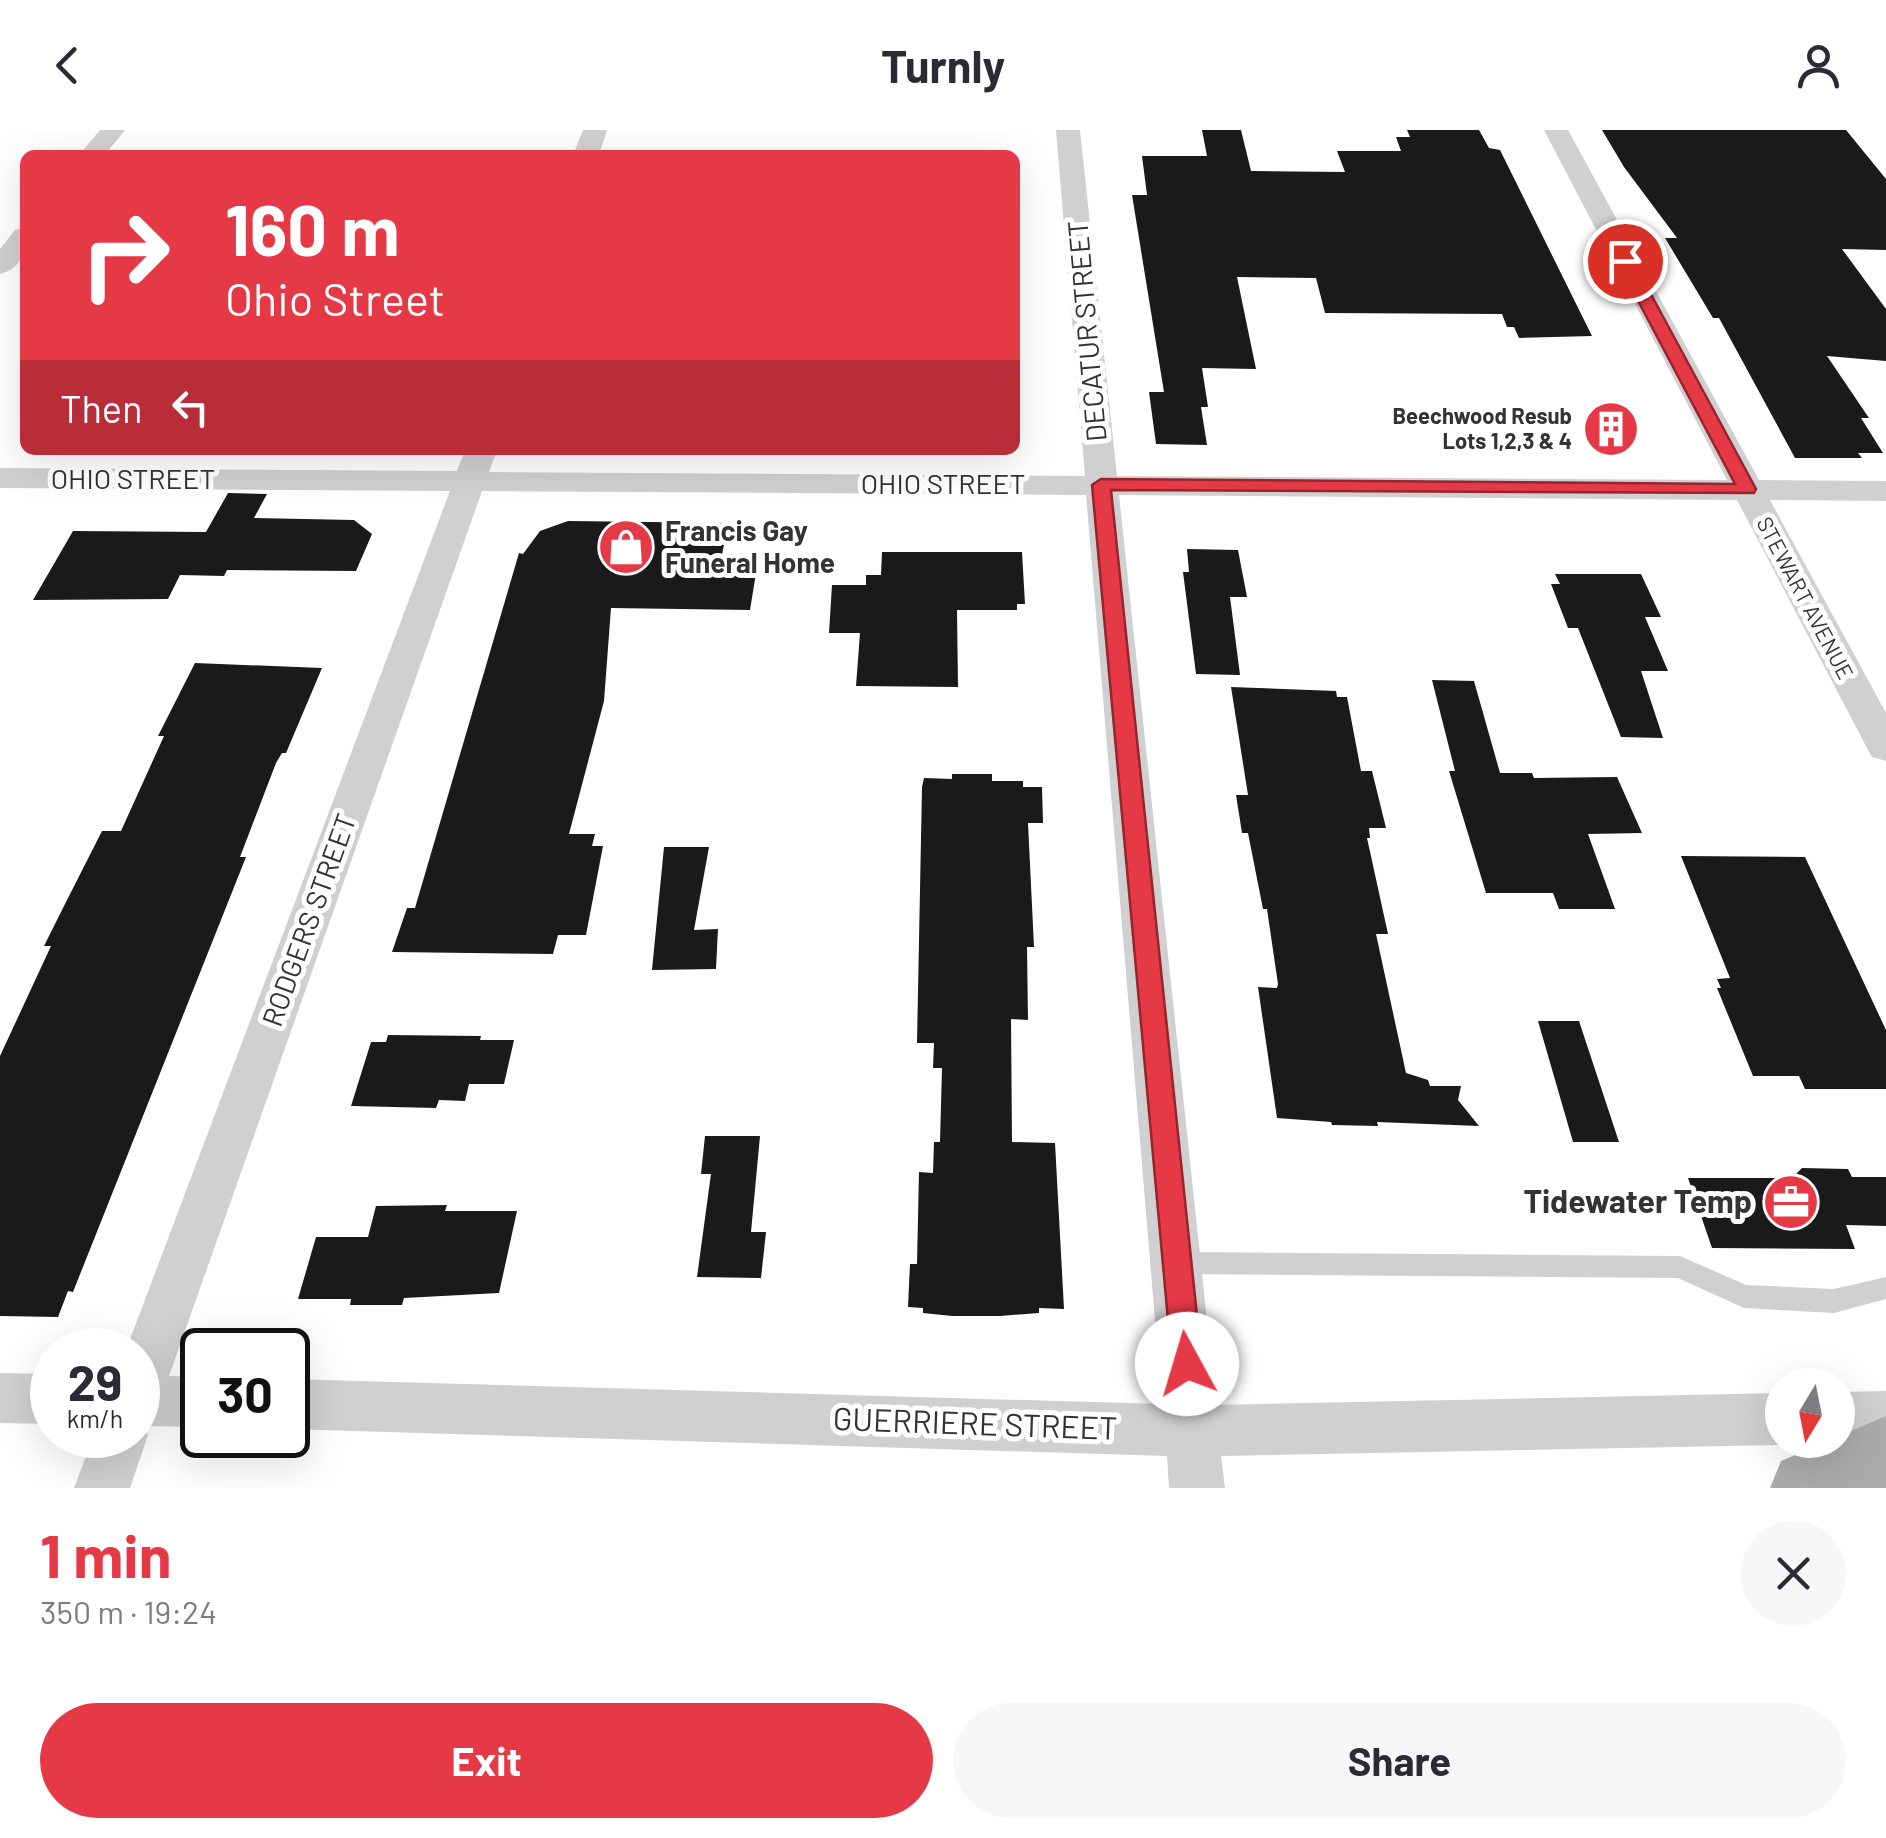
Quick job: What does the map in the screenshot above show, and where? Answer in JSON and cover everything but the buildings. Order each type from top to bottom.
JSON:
[{"type":"main road","points":[[1808,1488],[1886,1452]]},
{"type":"street","points":[[96,150],[113,130]]},
{"type":"street","name":"DECATUR STREET","points":[[1068,130],[1194,1431],[1196,1488]]},
{"type":"street","name":"STEWART AVENUE","points":[[1556,130],[1886,748]]},
{"type":"street","points":[[0,266],[20,242]]},
{"type":"street","name":"OHIO STREET","points":[[0,478],[475,466],[1101,485],[1886,491]]},
{"type":"street","name":"RODGERS STREET","points":[[160,1330],[475,466]]},
{"type":"street","points":[[0,1398],[30,1399]]},
{"type":"street","name":"GUERRIERE STREET","points":[[310,1405],[1194,1431],[1765,1419]]},
{"type":"street","points":[[1855,1418],[1886,1417]]},
{"type":"street","points":[[102,1488],[113,1458]]},
{"type":"lane","points":[[1178,1262],[1680,1267],[1744,1296],[1834,1301],[1886,1288]]},
{"type":"place","name":"Beechwood Resub Lots 1,2,3 & 4","points":[[1611,429]]},
{"type":"place","name":"Francis Gay Funeral Home","points":[[626,547]]},
{"type":"place","name":"Tidewater Temp","points":[[1791,1202]]},
{"type":"route","points":[[1187,1364],[1101,485],[1747,489],[1625,261]]}]
